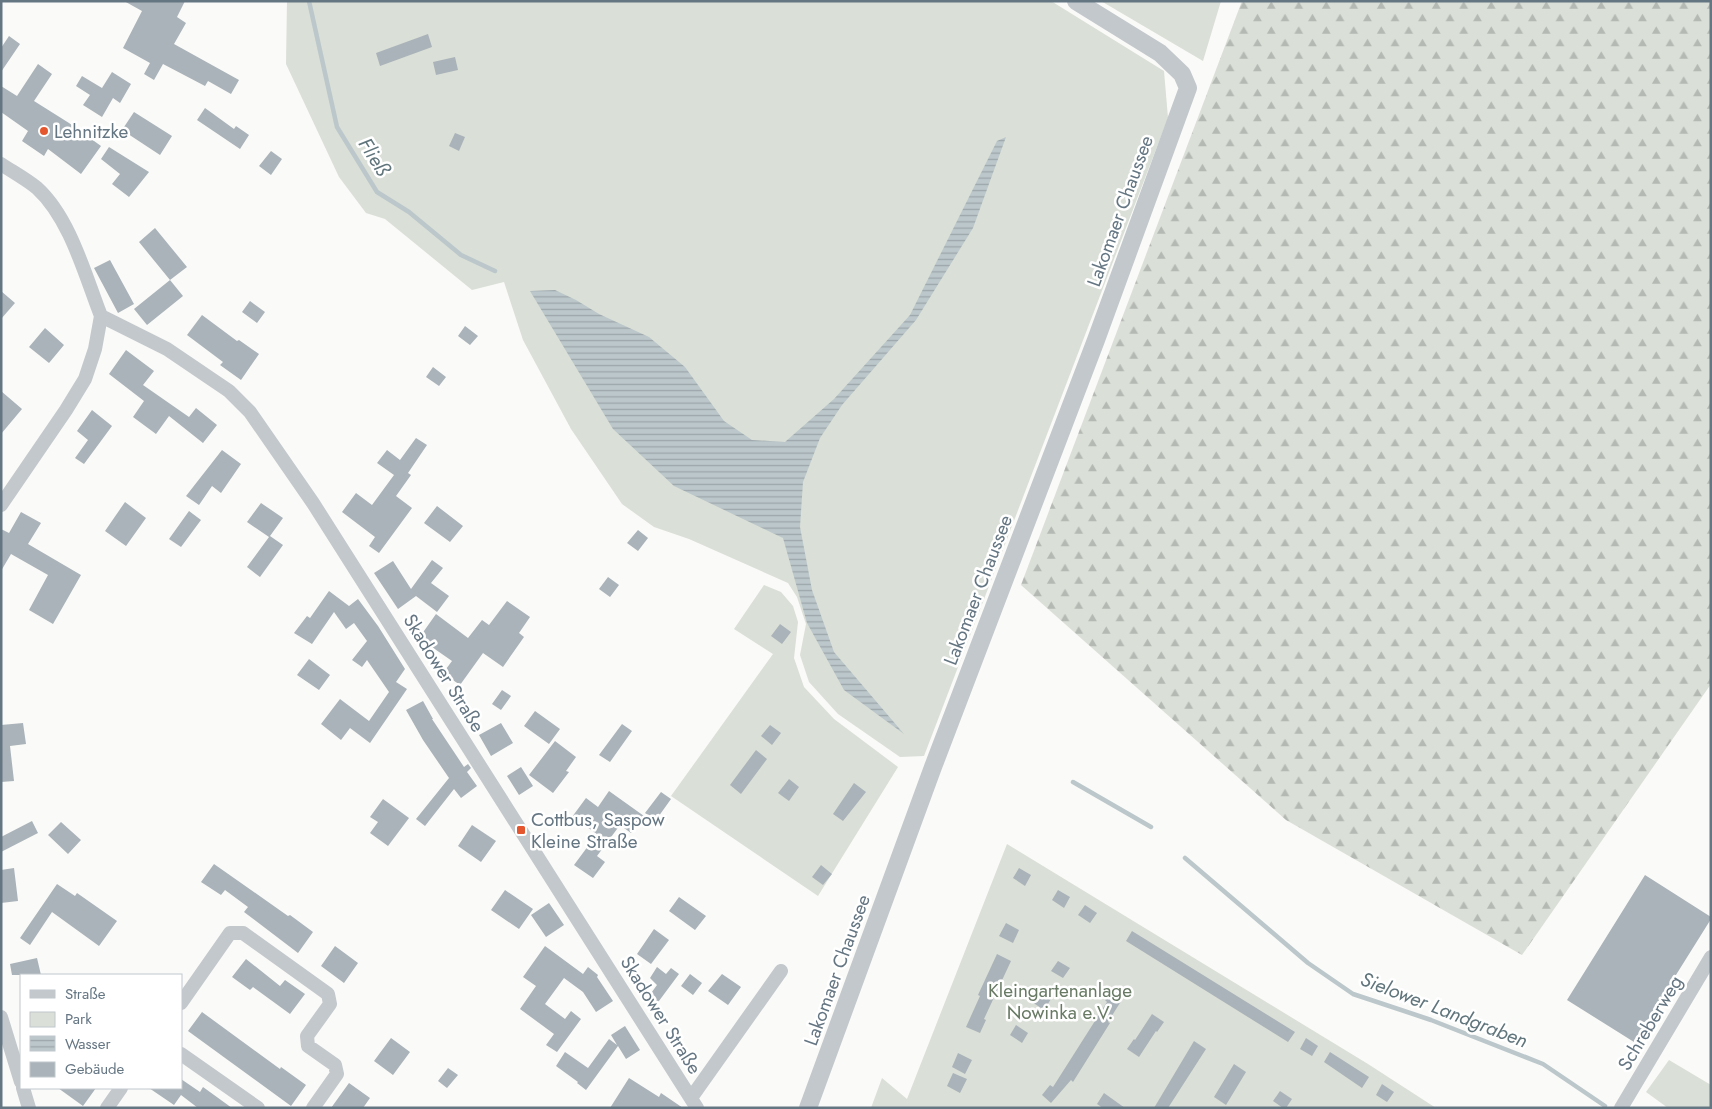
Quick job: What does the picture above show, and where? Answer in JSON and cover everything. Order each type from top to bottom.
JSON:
[{"type":"street","name":"Lakomaer Chaussee","points":[[808,1108],[933,767],[1096,340],[1188,88],[1182,74],[1160,53],[1076,1]]},
{"type":"street","points":[[1,164],[36,188],[65,223],[101,316],[95,349],[85,379],[1,505]]},
{"type":"street","name":"Skadower Straße","points":[[101,316],[167,350],[230,391],[250,412],[313,503],[696,1105]]},
{"type":"street","points":[[182,1002],[230,933],[243,933],[328,994],[330,1004],[307,1036],[308,1046],[335,1065],[337,1074],[313,1108]]},
{"type":"street","name":"Schreberweg","points":[[1621,1108],[1711,957]]},
{"type":"street","points":[[696,1105],[780,971]]},
{"type":"street","points":[[1,1017],[20,1079]]},
{"type":"street","points":[[182,1055],[258,1108]]},
{"type":"street","points":[[23,1089],[29,1108]]},
{"type":"street","points":[[107,1108],[120,1089]]},
{"type":"green space","points":[[287,1],[1051,1],[1164,71],[1168,118],[924,756],[900,757],[838,714],[809,682],[800,655],[806,624],[797,597],[788,583],[689,539],[654,527],[622,504],[571,429],[523,340],[504,282],[472,290],[385,219],[366,213],[339,177],[286,64]]},
{"type":"green space","points":[[1101,1],[1221,1],[1203,61]]},
{"type":"green space","points":[[1242,1],[1711,1],[1711,684],[1522,955],[1286,820],[1021,585]]},
{"type":"green space","points":[[764,585],[781,592],[793,606],[798,622],[794,658],[804,687],[834,719],[898,767],[818,896],[671,796],[773,654],[734,629]]},
{"type":"green space","name":"Kleingartenanlage Nowinka e.V.","points":[[1007,844],[1368,1064],[1436,1108],[871,1108],[882,1078],[907,1099]]},
{"type":"green space","points":[[1669,1060],[1711,1085],[1711,1108],[1668,1108],[1646,1092]]},
{"type":"water","points":[[1006,137],[973,228],[916,320],[842,405],[820,438],[803,482],[800,527],[812,590],[834,652],[904,734],[844,690],[807,623],[783,538],[674,486],[613,429],[530,291],[555,290],[599,314],[649,337],[685,367],[724,421],[752,440],[785,442],[834,399],[910,315],[997,141]]},
{"type":"building","points":[[124,1],[185,1],[177,17],[186,23],[174,44],[239,80],[231,94],[208,81],[205,86],[163,64],[154,80],[144,74],[150,63],[123,48],[142,11]]},
{"type":"building","points":[[428,34],[432,47],[380,66],[376,53]]},
{"type":"building","points":[[9,36],[20,44],[1,72],[1,48]]},
{"type":"building","points":[[455,57],[458,70],[436,75],[433,62]]},
{"type":"building","points":[[38,64],[52,74],[34,101],[101,146],[81,174],[48,149],[44,156],[22,141],[28,131],[1,112],[1,86],[17,96]]},
{"type":"building","points":[[112,72],[131,84],[120,103],[113,98],[102,117],[83,105],[90,95],[76,86],[82,76],[102,88]]},
{"type":"building","points":[[205,108],[234,129],[236,126],[249,135],[240,149],[197,120]]},
{"type":"building","points":[[134,112],[172,136],[160,155],[122,130]]},
{"type":"building","points":[[455,133],[465,137],[459,151],[449,146]]},
{"type":"building","points":[[109,147],[149,172],[129,197],[112,184],[120,174],[101,159]]},
{"type":"building","points":[[271,151],[282,159],[271,175],[259,166]]},
{"type":"building","points":[[155,228],[187,267],[170,280],[139,242]]},
{"type":"building","points":[[110,260],[134,304],[118,313],[94,268]]},
{"type":"building","points":[[170,280],[183,296],[147,325],[134,309]]},
{"type":"building","points":[[1,291],[15,303],[1,319]]},
{"type":"building","points":[[250,301],[265,312],[257,323],[242,312]]},
{"type":"building","points":[[202,315],[237,341],[239,340],[259,354],[241,380],[220,365],[223,362],[187,335]]},
{"type":"building","points":[[465,326],[478,336],[470,345],[458,336]]},
{"type":"building","points":[[45,328],[64,345],[49,363],[29,347]]},
{"type":"building","points":[[126,350],[154,371],[143,385],[189,417],[196,408],[217,425],[203,443],[169,416],[156,434],[133,417],[144,401],[109,374]]},
{"type":"building","points":[[433,367],[446,377],[439,386],[426,377]]},
{"type":"building","points":[[1,391],[22,409],[1,434]]},
{"type":"building","points":[[92,410],[112,426],[84,464],[75,458],[88,440],[77,431]]},
{"type":"building","points":[[416,438],[427,445],[408,473],[411,475],[396,496],[412,508],[379,553],[369,546],[375,537],[342,512],[356,493],[372,505],[394,475],[377,463],[387,450],[400,460]]},
{"type":"building","points":[[222,450],[241,464],[221,493],[212,486],[199,505],[186,496]]},
{"type":"building","points":[[125,502],[146,518],[126,546],[105,531]]},
{"type":"building","points":[[261,503],[283,518],[270,536],[283,545],[260,577],[247,567],[269,537],[247,522]]},
{"type":"building","points":[[437,506],[463,526],[450,542],[424,523]]},
{"type":"building","points":[[189,511],[201,520],[181,547],[169,539]]},
{"type":"building","points":[[21,512],[41,523],[28,544],[81,575],[53,624],[29,610],[48,575],[11,554],[1,571],[1,529],[9,533]]},
{"type":"building","points":[[638,530],[648,538],[638,551],[627,543]]},
{"type":"building","points":[[432,560],[443,568],[431,583],[449,596],[437,612],[416,596],[398,609],[374,573],[393,561],[411,589]]},
{"type":"building","points":[[608,577],[619,585],[610,597],[599,589]]},
{"type":"building","points":[[329,591],[349,606],[358,599],[378,626],[405,669],[396,682],[407,689],[370,743],[350,728],[341,740],[321,724],[340,699],[369,721],[389,692],[367,660],[362,667],[352,660],[367,641],[354,623],[346,629],[334,612],[312,644],[294,633],[307,616],[310,618]]},
{"type":"building","points":[[507,601],[530,617],[519,633],[524,637],[503,667],[483,653],[460,685],[443,673],[452,661],[419,638],[436,614],[468,638],[482,620],[489,625]]},
{"type":"building","points":[[780,624],[791,632],[782,644],[771,636]]},
{"type":"building","points":[[309,659],[330,675],[319,690],[297,675]]},
{"type":"building","points":[[502,690],[511,696],[501,710],[492,704]]},
{"type":"building","points":[[423,701],[432,719],[464,767],[468,764],[471,768],[467,772],[477,786],[461,798],[454,789],[425,826],[416,819],[449,778],[423,740],[406,710]]},
{"type":"building","points":[[535,711],[560,729],[549,744],[524,726]]},
{"type":"building","points":[[23,723],[26,744],[10,746],[14,781],[1,782],[1,725]]},
{"type":"building","points":[[501,723],[513,743],[491,756],[479,735]]},
{"type":"building","points":[[622,724],[632,731],[610,762],[599,755]]},
{"type":"building","points":[[770,725],[781,733],[772,745],[761,736]]},
{"type":"building","points":[[555,741],[576,757],[566,771],[569,772],[553,793],[529,775]]},
{"type":"building","points":[[756,750],[767,759],[741,794],[730,785]]},
{"type":"building","points":[[521,767],[533,786],[519,795],[507,776]]},
{"type":"building","points":[[789,779],[799,787],[789,801],[778,793]]},
{"type":"building","points":[[854,783],[866,792],[843,821],[833,814]]},
{"type":"building","points":[[609,791],[644,816],[631,833],[620,825],[597,856],[605,862],[593,878],[574,865],[597,834],[572,817],[586,798],[598,807]]},
{"type":"building","points":[[661,792],[671,799],[656,820],[645,813]]},
{"type":"building","points":[[383,799],[409,818],[388,846],[370,833],[378,822],[370,817]]},
{"type":"building","points":[[32,821],[38,833],[1,852],[1,837]]},
{"type":"building","points":[[61,822],[81,840],[68,854],[48,835]]},
{"type":"building","points":[[472,825],[496,841],[481,862],[458,846]]},
{"type":"building","points":[[214,864],[313,932],[298,953],[244,912],[248,907],[225,890],[221,895],[201,882]]},
{"type":"building","points":[[821,865],[832,874],[823,885],[812,877]]},
{"type":"building","points":[[14,868],[18,901],[1,903],[1,870]]},
{"type":"building","points":[[1019,868],[1031,875],[1025,886],[1013,878]]},
{"type":"building","points":[[1645,875],[1711,917],[1711,919],[1634,1042],[1567,1000]]},
{"type":"building","points":[[57,884],[75,896],[77,893],[117,921],[99,946],[52,912],[30,945],[20,938]]},
{"type":"building","points":[[505,890],[533,909],[519,929],[491,910]]},
{"type":"building","points":[[1058,890],[1070,897],[1064,908],[1052,900]]},
{"type":"building","points":[[679,897],[706,916],[695,930],[669,911]]},
{"type":"building","points":[[549,903],[564,925],[546,937],[531,915]]},
{"type":"building","points":[[1085,905],[1097,913],[1090,923],[1078,915]]},
{"type":"building","points":[[1006,923],[1019,930],[1013,943],[999,936]]},
{"type":"building","points":[[654,929],[669,940],[651,964],[637,954]]},
{"type":"building","points":[[1132,931],[1295,1032],[1288,1042],[1126,941]]},
{"type":"building","points":[[335,946],[358,963],[344,983],[321,966]]},
{"type":"building","points":[[545,946],[583,974],[588,967],[598,975],[597,977],[613,1001],[596,1012],[583,992],[564,978],[545,1004],[565,1019],[571,1011],[581,1019],[557,1052],[546,1045],[554,1034],[520,1009],[536,986],[523,977]]},
{"type":"building","points":[[997,954],[1011,961],[984,1019],[986,1020],[980,1033],[966,1027]]},
{"type":"building","points":[[37,958],[41,974],[12,975],[10,964]]},
{"type":"building","points":[[246,959],[280,986],[285,980],[305,994],[290,1014],[253,987],[250,990],[232,977]]},
{"type":"building","points":[[1058,961],[1070,968],[1063,978],[1051,971]]},
{"type":"building","points":[[657,967],[666,974],[671,968],[679,974],[653,1009],[646,1000],[657,985],[650,978]]},
{"type":"building","points":[[690,974],[702,983],[693,995],[681,986]]},
{"type":"building","points":[[722,974],[741,987],[728,1005],[708,991]]},
{"type":"building","points":[[1111,990],[1123,998],[1108,1022],[1110,1023],[1073,1082],[1071,1080],[1051,1103],[1042,1095],[1050,1085],[1053,1087],[1107,1002],[1105,1000]]},
{"type":"building","points":[[1039,992],[1051,999],[1044,1010],[1032,1002]]},
{"type":"building","points":[[202,1012],[280,1069],[281,1067],[306,1085],[291,1106],[188,1031]]},
{"type":"building","points":[[1152,1014],[1164,1022],[1139,1057],[1127,1049]]},
{"type":"building","points":[[1016,1025],[1028,1033],[1022,1043],[1010,1035]]},
{"type":"building","points":[[625,1026],[640,1050],[626,1059],[618,1046],[586,1090],[556,1066],[565,1052],[588,1068],[609,1039],[617,1045],[611,1035]]},
{"type":"building","points":[[391,1038],[410,1052],[393,1075],[374,1061]]},
{"type":"building","points":[[1306,1038],[1318,1046],[1312,1056],[1300,1049]]},
{"type":"building","points":[[1194,1041],[1206,1049],[1168,1108],[1154,1108]]},
{"type":"building","points":[[1330,1052],[1369,1077],[1362,1088],[1324,1062]]},
{"type":"building","points":[[958,1053],[972,1060],[965,1074],[952,1067]]},
{"type":"building","points":[[1234,1064],[1246,1072],[1226,1105],[1214,1097]]},
{"type":"building","points":[[448,1068],[458,1075],[447,1088],[438,1081]]},
{"type":"building","points":[[953,1073],[967,1079],[960,1093],[947,1086]]},
{"type":"building","points":[[629,1078],[659,1097],[661,1093],[683,1108],[610,1108]]},
{"type":"building","points":[[182,1080],[200,1092],[203,1087],[232,1108],[198,1108],[181,1095],[174,1105],[150,1089],[182,1089]]},
{"type":"building","points":[[349,1083],[370,1098],[363,1108],[331,1108]]},
{"type":"building","points":[[1382,1084],[1394,1092],[1387,1102],[1376,1095]]},
{"type":"building","points":[[59,1089],[95,1089],[83,1106]]},
{"type":"building","points":[[1280,1091],[1292,1099],[1286,1108],[1273,1101]]},
{"type":"building","points":[[1104,1093],[1125,1108],[1103,1108],[1097,1104]]},
{"type":"waterway","name":"Fließ","points":[[309,1],[337,127],[377,192],[409,212],[461,255],[495,271]]},
{"type":"waterway","points":[[1073,782],[1151,827]]},
{"type":"waterway","name":"Sielower Landgraben","points":[[1185,858],[1308,963],[1353,994],[1431,1020],[1543,1064],[1605,1106]]},
{"type":"place","name":"Lehnitzke","points":[[44,131]]},
{"type":"place","name":"Cottbus, Saspow Kleine Straße","points":[[521,830]]}]
